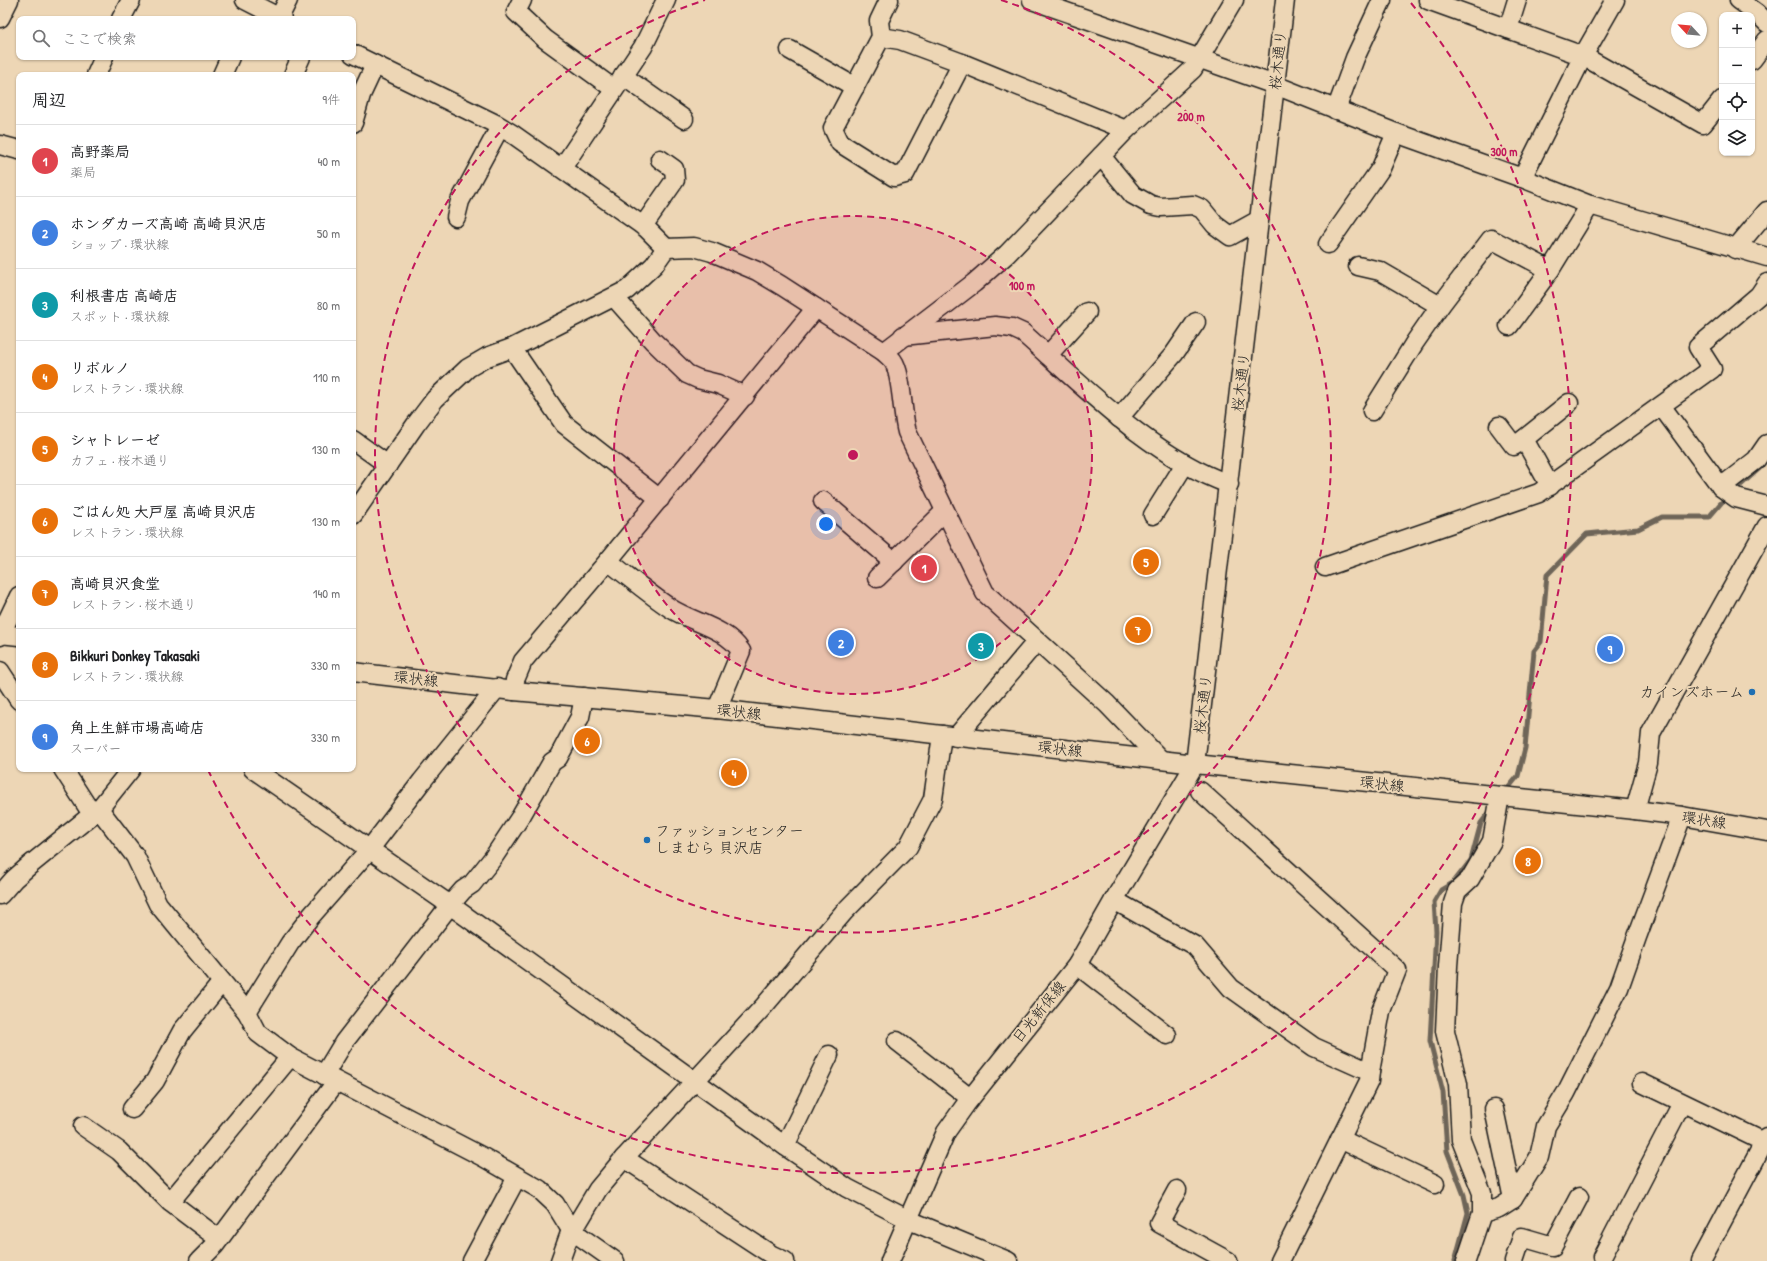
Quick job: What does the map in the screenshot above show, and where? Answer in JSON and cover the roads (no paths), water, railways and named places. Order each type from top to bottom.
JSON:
[{"type":"street","points":[[0,18],[9,0]]},
{"type":"street","points":[[123,16],[131,0]]},
{"type":"street","points":[[281,16],[288,0]]},
{"type":"street","points":[[522,0],[516,12],[545,39],[619,83],[684,119]]},
{"type":"street","points":[[562,168],[642,47],[666,0]]},
{"type":"street","points":[[889,0],[879,21],[881,37],[833,128],[840,143],[894,176],[905,174],[962,63]]},
{"type":"street","points":[[1032,0],[1275,85],[1396,133],[1522,178],[1590,205],[1735,249],[1767,257]]},
{"type":"street","points":[[884,352],[974,283],[1007,254],[1126,130],[1193,69],[1234,0]]},
{"type":"street","name":"桜木通り","points":[[1195,764],[1285,0]]},
{"type":"street","points":[[1336,110],[1355,58],[1382,0]]},
{"type":"street","points":[[1428,0],[1583,56],[1703,124],[1719,104]]},
{"type":"street","points":[[1508,29],[1517,0]]},
{"type":"street","points":[[1522,178],[1583,56],[1615,0]]},
{"type":"street","points":[[1739,0],[1762,12]]},
{"type":"street","points":[[248,8],[274,16]]},
{"type":"street","points":[[881,37],[900,40],[962,63],[1126,130]]},
{"type":"street","points":[[1755,56],[1767,40]]},
{"type":"street","points":[[790,50],[854,87]]},
{"type":"street","points":[[356,56],[500,127],[562,168],[643,226],[659,239],[666,248]]},
{"type":"street","points":[[97,72],[103,60]]},
{"type":"street","points":[[223,72],[229,60]]},
{"type":"street","points":[[294,72],[300,60]]},
{"type":"street","points":[[356,112],[361,95],[375,65]]},
{"type":"street","points":[[456,217],[460,201],[500,127]]},
{"type":"street","points":[[1328,244],[1381,168],[1396,133]]},
{"type":"street","points":[[0,145],[16,149]]},
{"type":"street","points":[[1101,156],[1133,195],[1151,205],[1161,207],[1194,205],[1202,209],[1215,225],[1230,236],[1259,220]]},
{"type":"street","points":[[643,226],[675,180],[674,170],[660,160]]},
{"type":"street","points":[[1509,326],[1550,270],[1590,205]]},
{"type":"street","points":[[1735,249],[1767,211]]},
{"type":"street","points":[[1372,412],[1415,342],[1440,306],[1491,239],[1550,270]]},
{"type":"street","points":[[666,248],[694,247],[712,252],[757,271],[884,352],[894,362],[901,388],[903,418],[907,432],[985,593],[1107,704],[1160,759]]},
{"type":"street","points":[[356,511],[416,424],[450,384],[468,368],[487,357],[512,348],[627,290],[654,266],[666,248]]},
{"type":"street","points":[[1358,266],[1380,271],[1440,306]]},
{"type":"street","points":[[1325,567],[1539,493],[1550,486],[1662,407],[1712,369],[1698,347],[1759,295],[1767,282]]},
{"type":"street","points":[[614,297],[653,341],[687,374],[698,379],[718,384],[745,396]]},
{"type":"street","points":[[247,1012],[290,943],[369,850],[422,781],[505,689],[515,680],[523,661],[745,396],[816,308]]},
{"type":"street","points":[[1048,355],[1087,312]]},
{"type":"street","points":[[1119,418],[1174,354],[1196,322]]},
{"type":"street","points":[[903,336],[995,326],[1012,328],[1023,333],[1119,418],[1185,464],[1210,478],[1229,484]]},
{"type":"street","points":[[512,348],[564,424],[660,498]]},
{"type":"street","points":[[1499,426],[1514,446],[1569,404]]},
{"type":"street","points":[[1662,407],[1721,487],[1736,498],[1767,506]]},
{"type":"street","points":[[1524,439],[1550,486]]},
{"type":"street","points":[[356,442],[388,465]]},
{"type":"street","points":[[1721,487],[1756,460],[1767,444]]},
{"type":"street","points":[[1153,515],[1185,464]]},
{"type":"street","points":[[823,501],[894,562]]},
{"type":"street","points":[[877,578],[945,511]]},
{"type":"street","points":[[1635,810],[1648,763],[1651,733],[1767,526]]},
{"type":"street","points":[[608,561],[671,609],[716,630],[737,645],[741,651],[717,709]]},
{"type":"street","points":[[16,602],[0,634],[16,636]]},
{"type":"street","points":[[560,1261],[571,1230],[577,1224],[598,1189],[624,1158],[694,1080],[764,1006],[844,912],[908,847],[933,799],[949,736],[1037,640]]},
{"type":"street","points":[[0,671],[16,695]]},
{"type":"street","name":"環状線","points":[[356,672],[505,689],[717,709],[1195,764],[1635,810],[1682,816],[1767,831]]},
{"type":"street","points":[[199,1261],[219,1239],[330,1078],[344,1042],[450,905],[463,890],[472,884],[493,858],[521,816],[552,762],[558,758],[580,717],[584,697]]},
{"type":"street","name":"日光新保線","points":[[890,1261],[946,1132],[970,1098],[1077,964],[1195,764]]},
{"type":"street","points":[[65,772],[96,812],[135,856],[158,904],[247,1012],[258,1033],[290,1057],[483,1157],[539,1189],[555,1204],[571,1230],[615,1261]]},
{"type":"street","points":[[0,895],[14,879],[30,865],[96,812],[129,772]]},
{"type":"street","points":[[257,772],[450,905],[785,1146],[846,1188],[909,1220],[1008,1261]]},
{"type":"street","points":[[1200,791],[1397,970],[1381,1011],[1369,1081],[1280,1261]]},
{"type":"street","points":[[1466,1261],[1482,1212],[1482,1193],[1462,1140],[1458,1084],[1445,1031],[1448,966],[1453,903],[1457,892],[1470,880],[1492,840],[1500,796]]},
{"type":"street","points":[[1482,1212],[1499,1208],[1513,1199],[1539,1157],[1546,1126],[1566,1093],[1619,988],[1636,937],[1682,816]]},
{"type":"street","points":[[1114,900],[1195,946],[1231,988],[1314,1047],[1370,1072]]},
{"type":"street","points":[[1077,964],[1168,1035]]},
{"type":"street","points":[[132,1109],[155,1081],[182,1031],[222,982]]},
{"type":"street","points":[[897,1041],[970,1098]]},
{"type":"street","points":[[785,1146],[829,1055]]},
{"type":"street","points":[[170,1202],[290,1057]]},
{"type":"street","points":[[1642,1083],[1682,1103],[1764,1149],[1701,1261]]},
{"type":"street","points":[[1602,1257],[1682,1103]]},
{"type":"street","points":[[1494,1109],[1513,1199]]},
{"type":"street","points":[[83,1126],[119,1151],[170,1202],[219,1239]]},
{"type":"street","points":[[1340,1140],[1435,1184]]},
{"type":"street","points":[[624,1158],[775,1259]]},
{"type":"street","points":[[472,1261],[518,1177]]},
{"type":"street","points":[[1176,1190],[1159,1223],[1228,1261]]},
{"type":"street","points":[[1514,1261],[1522,1237],[1553,1246],[1579,1197]]},
{"type":"waterway","points":[[1505,792],[1518,776],[1525,748],[1534,651],[1541,642],[1547,575],[1587,534],[1638,529],[1662,517],[1709,517],[1721,503],[1761,467]]},
{"type":"waterway","points":[[1455,1261],[1468,1213],[1464,1195],[1447,1151],[1443,1092],[1430,1041],[1436,931],[1434,902],[1441,890],[1453,883],[1471,860],[1481,823],[1492,809]]},
{"type":"place","name":"シャトレーゼ","points":[[1146,562]]},
{"type":"place","name":"高野薬局","points":[[924,568]]},
{"type":"place","name":"高崎貝沢食堂","points":[[1138,630]]},
{"type":"place","name":"ホンダカーズ高崎 高崎貝沢店","points":[[841,643]]},
{"type":"place","name":"利根書店 高崎店","points":[[981,646]]},
{"type":"place","name":"角上生鮮市場高崎店","points":[[1610,649]]},
{"type":"place","name":"カインズホーム","points":[[1752,692]]},
{"type":"place","name":"ごはん処 大戸屋 高崎貝沢店","points":[[587,741]]},
{"type":"place","name":"リボルノ","points":[[734,773]]},
{"type":"place","name":"ファッションセンター しまむら 貝沢店","points":[[647,840]]},
{"type":"place","name":"Bikkuri Donkey Takasaki","points":[[1528,861]]}]
